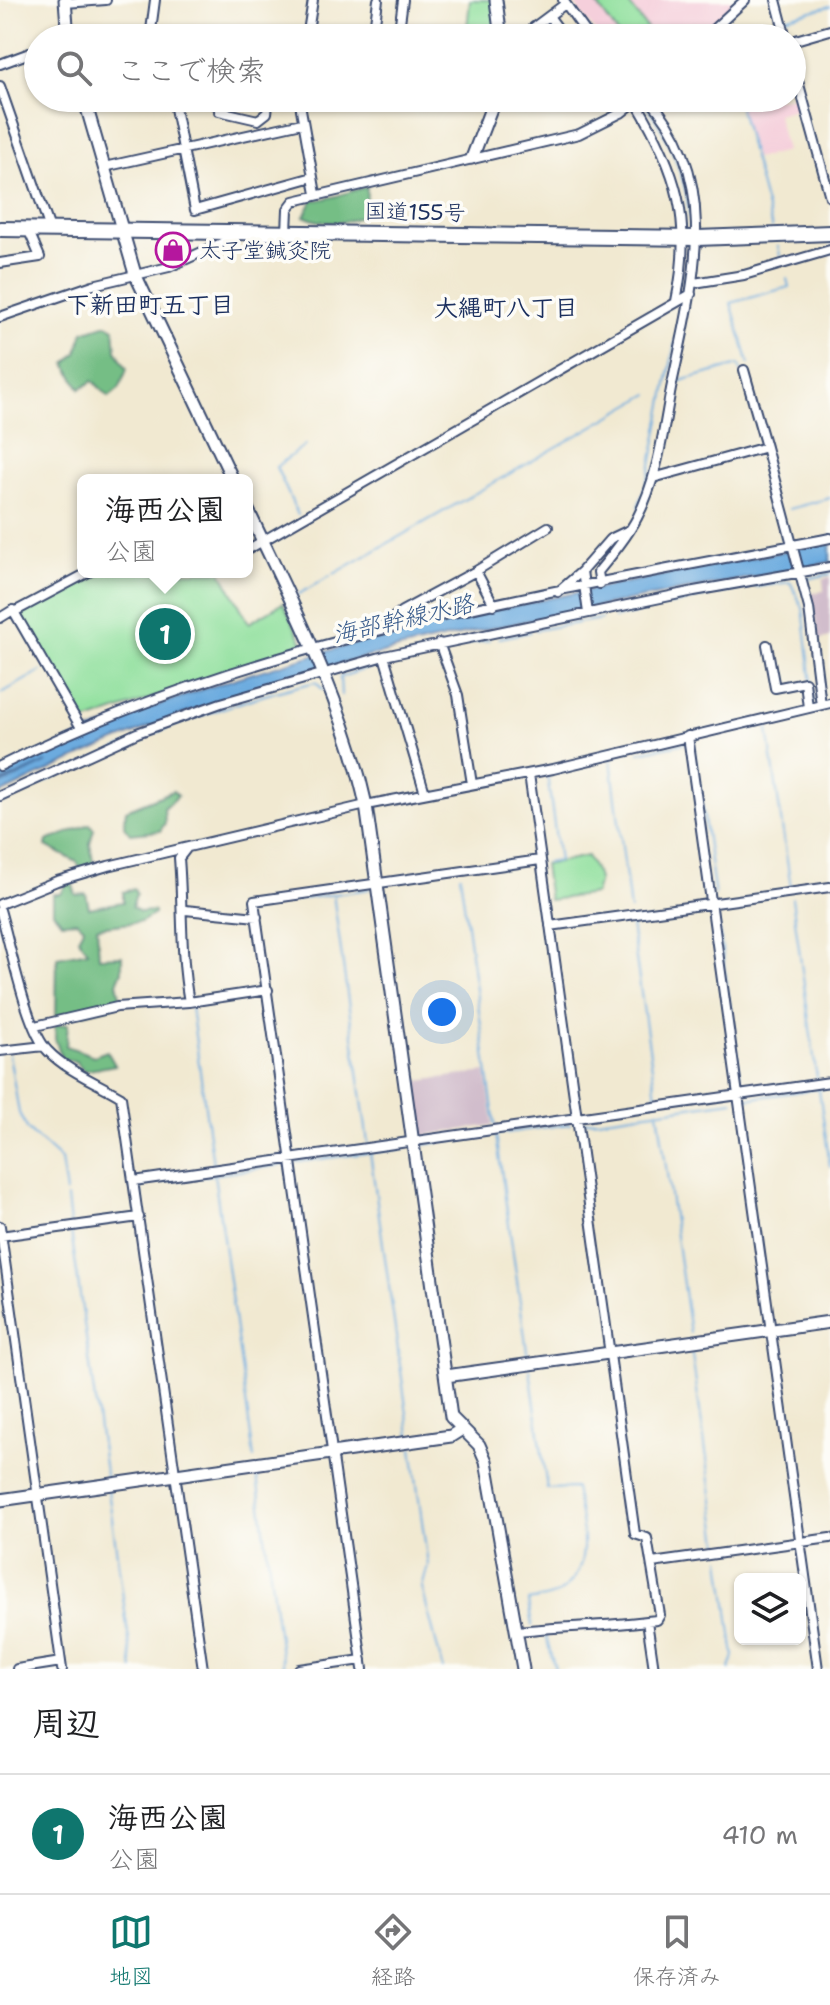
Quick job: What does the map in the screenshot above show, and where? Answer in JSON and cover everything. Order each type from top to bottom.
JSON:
[{"type":"highway","name":"国道155号","points":[[0,229],[692,238],[830,233]]},
{"type":"street","points":[[67,24],[65,1],[106,0]]},
{"type":"street","points":[[152,24],[155,0]]},
{"type":"street","points":[[309,24],[313,0]]},
{"type":"street","points":[[375,24],[378,0]]},
{"type":"street","points":[[400,24],[403,0]]},
{"type":"street","points":[[496,0],[499,24]]},
{"type":"street","points":[[719,24],[745,0]]},
{"type":"street","points":[[776,0],[782,24]]},
{"type":"street","points":[[538,24],[564,2],[580,24]]},
{"type":"street","points":[[549,16],[555,24]]},
{"type":"street","points":[[806,37],[830,30]]},
{"type":"street","points":[[0,64],[24,55]]},
{"type":"street","points":[[0,86],[50,229]]},
{"type":"street","points":[[806,110],[830,197]]},
{"type":"street","points":[[88,112],[135,274],[230,474]]},
{"type":"street","points":[[176,112],[200,231]]},
{"type":"street","points":[[224,112],[262,119],[264,112]]},
{"type":"street","points":[[301,112],[316,194]]},
{"type":"street","points":[[472,158],[489,112]]},
{"type":"street","points":[[600,584],[598,572],[629,530],[653,478],[683,298],[682,270],[692,238],[674,173],[643,112]]},
{"type":"street","points":[[253,547],[674,307],[683,298],[694,283],[683,160],[656,112]]},
{"type":"street","points":[[287,232],[290,204],[316,194],[579,134],[621,113]]},
{"type":"street","points":[[104,167],[302,123]]},
{"type":"street","points":[[195,210],[313,177]]},
{"type":"street","points":[[0,263],[40,257],[28,229]]},
{"type":"street","points":[[0,317],[135,274],[169,267],[246,232]]},
{"type":"street","points":[[694,283],[744,275],[830,250]]},
{"type":"street","points":[[0,904],[57,881],[167,853],[366,805],[529,774],[826,704],[809,608],[744,370]]},
{"type":"street","points":[[653,478],[766,447]]},
{"type":"street","points":[[253,520],[325,672],[356,759],[366,805],[451,1417],[479,1445],[486,1461],[523,1669]]},
{"type":"street","points":[[378,630],[402,611],[548,527]]},
{"type":"street","points":[[558,593],[610,539],[629,530]]},
{"type":"street","points":[[0,766],[80,726],[232,671],[378,630],[830,538]]},
{"type":"street","points":[[0,796],[137,733],[221,703],[325,672],[439,643],[830,567]]},
{"type":"street","points":[[476,571],[494,605]]},
{"type":"street","points":[[582,571],[588,613]]},
{"type":"street","points":[[0,618],[78,578]]},
{"type":"street","points":[[14,612],[80,726]]},
{"type":"street","points":[[439,643],[458,695],[472,784]]},
{"type":"street","points":[[767,645],[775,688],[805,682],[808,708]]},
{"type":"street","points":[[384,656],[425,793]]},
{"type":"street","points":[[688,736],[818,1669]]},
{"type":"street","points":[[517,1631],[573,1625],[584,1629],[657,1620],[660,1615],[647,1538],[635,1534],[529,774]]},
{"type":"street","points":[[186,849],[179,858],[185,910],[182,965],[189,1002]]},
{"type":"street","points":[[167,853],[179,858]]},
{"type":"street","points":[[299,1669],[363,1664],[254,901],[540,860]]},
{"type":"street","points":[[550,926],[830,887]]},
{"type":"street","points":[[0,910],[35,1026],[44,1046],[60,1061],[121,1097],[203,1669]]},
{"type":"street","points":[[185,910],[257,917]]},
{"type":"street","points":[[35,1026],[117,1007],[189,1002],[268,990]]},
{"type":"street","points":[[0,1051],[44,1046]]},
{"type":"street","points":[[134,1181],[830,1082]]},
{"type":"street","points":[[21,1669],[61,1666],[0,1233],[139,1217]]},
{"type":"street","points":[[446,1376],[830,1322]]},
{"type":"street","points":[[0,1500],[451,1436],[462,1429]]},
{"type":"street","points":[[652,1563],[830,1538]]},
{"type":"street","points":[[647,1621],[654,1669]]},
{"type":"shaded area","points":[[571,0],[739,0],[712,24],[589,24]]},
{"type":"shaded area","points":[[741,112],[784,112],[777,114],[786,151],[755,159]]},
{"type":"shaded area","points":[[830,577],[830,637],[819,640],[812,593],[824,591],[823,579]]},
{"type":"shaded area","points":[[486,1072],[493,1125],[419,1136],[411,1082]]},
{"type":"green space","points":[[470,0],[492,0],[495,24],[467,24]]},
{"type":"green space","points":[[594,0],[626,0],[644,24],[611,24]]},
{"type":"green space","points":[[367,187],[366,213],[359,217],[335,222],[304,216],[313,200]]},
{"type":"green space","points":[[107,324],[114,328],[116,350],[127,369],[119,389],[109,397],[93,381],[80,389],[66,364],[77,353],[83,332]]},
{"type":"green space","points":[[94,578],[224,578],[249,623],[283,603],[304,645],[85,722],[21,617],[23,612]]},
{"type":"green space","points":[[173,791],[178,796],[164,808],[165,823],[160,831],[130,834],[124,826],[126,810]]},
{"type":"green space","points":[[90,824],[94,829],[90,843],[94,867],[81,870],[77,862],[46,846],[47,841]]},
{"type":"green space","points":[[587,856],[599,879],[595,894],[549,900],[544,865]]},
{"type":"green space","points":[[68,881],[72,882],[76,895],[86,894],[89,908],[123,902],[123,892],[134,889],[136,894],[132,907],[140,912],[154,911],[154,914],[141,922],[97,927],[99,957],[122,956],[122,971],[117,983],[122,1004],[56,1020],[57,957],[88,951],[78,938],[84,927],[77,921],[62,922],[53,912],[53,894],[61,894]]},
{"type":"green space","points":[[68,1024],[66,1046],[94,1056],[107,1051],[115,1065],[84,1071],[75,1061],[63,1060],[55,1039],[55,1025]]},
{"type":"water","points":[[830,542],[830,562],[447,638],[280,681],[158,724],[0,794],[0,785],[47,762],[0,783],[0,772],[101,727],[202,690],[304,658],[512,606]]},
{"type":"waterway","points":[[785,18],[830,6]]},
{"type":"waterway","points":[[766,24],[777,21]]},
{"type":"waterway","points":[[650,112],[670,147],[683,181],[691,233]]},
{"type":"waterway","points":[[741,112],[772,228]]},
{"type":"waterway","points":[[685,293],[691,243]]},
{"type":"waterway","points":[[778,246],[781,260]]},
{"type":"waterway","points":[[749,364],[731,303],[789,287],[787,279]]},
{"type":"waterway","points":[[638,507],[649,475],[683,303]]},
{"type":"waterway","points":[[677,382],[739,365],[741,371]]},
{"type":"waterway","points":[[518,469],[649,394]]},
{"type":"waterway","points":[[298,515],[276,467],[305,445]]},
{"type":"waterway","points":[[334,574],[516,470]]},
{"type":"waterway","points":[[789,509],[830,498]]},
{"type":"waterway","points":[[780,514],[782,541]]},
{"type":"waterway","points":[[807,579],[830,574]]},
{"type":"waterway","points":[[299,594],[330,576]]},
{"type":"waterway","points":[[755,587],[790,582],[803,608],[814,702]]},
{"type":"waterway","points":[[717,594],[747,588]]},
{"type":"waterway","points":[[656,608],[707,596]]},
{"type":"waterway","points":[[614,618],[646,611]]},
{"type":"waterway","points":[[536,630],[601,619]]},
{"type":"waterway","points":[[499,638],[530,632]]},
{"type":"waterway","points":[[445,648],[489,640]]},
{"type":"waterway","points":[[389,662],[437,650]]},
{"type":"waterway","points":[[341,695],[340,677],[382,664]]},
{"type":"waterway","points":[[0,694],[41,671]]},
{"type":"waterway","points":[[24,792],[130,743],[241,702],[316,682],[323,690]]},
{"type":"waterway","points":[[767,723],[791,888]]},
{"type":"waterway","points":[[693,739],[715,896]]},
{"type":"waterway","points":[[640,752],[685,743]]},
{"type":"waterway","points":[[611,759],[630,910]]},
{"type":"waterway","points":[[545,863],[559,861],[547,774]]},
{"type":"waterway","points":[[460,875],[495,1125]]},
{"type":"waterway","points":[[289,901],[369,889]]},
{"type":"waterway","points":[[333,894],[368,1143]]},
{"type":"waterway","points":[[792,898],[817,1079]]},
{"type":"waterway","points":[[716,909],[742,1089]]},
{"type":"waterway","points":[[630,918],[657,1102]]},
{"type":"waterway","points":[[191,1007],[213,1164]]},
{"type":"waterway","points":[[9,1054],[19,1113],[28,1130],[61,1160],[66,1193]]},
{"type":"waterway","points":[[746,1099],[830,1087]]},
{"type":"waterway","points":[[819,1090],[830,1166]]},
{"type":"waterway","points":[[583,1122],[733,1101]]},
{"type":"waterway","points":[[658,1111],[690,1333]]},
{"type":"waterway","points":[[420,1145],[570,1124]]},
{"type":"waterway","points":[[496,1134],[528,1358]]},
{"type":"waterway","points":[[297,1162],[407,1148]]},
{"type":"waterway","points":[[370,1152],[410,1435]]},
{"type":"waterway","points":[[144,1212],[140,1185],[288,1164]]},
{"type":"waterway","points":[[214,1174],[254,1458]]},
{"type":"waterway","points":[[67,1198],[70,1224]]},
{"type":"waterway","points":[[42,1488],[106,1479],[71,1231]]},
{"type":"waterway","points":[[691,1348],[720,1550]]},
{"type":"waterway","points":[[530,1370],[547,1489],[575,1488],[583,1545],[578,1571],[571,1583],[556,1595],[528,1601],[532,1626]]},
{"type":"waterway","points":[[412,1448],[428,1565],[422,1588],[443,1669]]},
{"type":"waterway","points":[[256,1469],[283,1669]]},
{"type":"waterway","points":[[0,1494],[32,1489]]},
{"type":"waterway","points":[[108,1490],[133,1669]]},
{"type":"waterway","points":[[721,1559],[734,1656],[730,1669]]},
{"type":"waterway","points":[[545,1633],[555,1669]]},
{"type":"place","name":"太子堂鍼灸院","points":[[173,250]]},
{"type":"place","name":"海西公園","points":[[165,634]]},
{"type":"district","name":"下新田町五丁目","points":[[150,305]]},
{"type":"district","name":"大縄町八丁目","points":[[506,308]]},
{"type":"water label","name":"海部幹線水路","points":[[403,619]]}]
